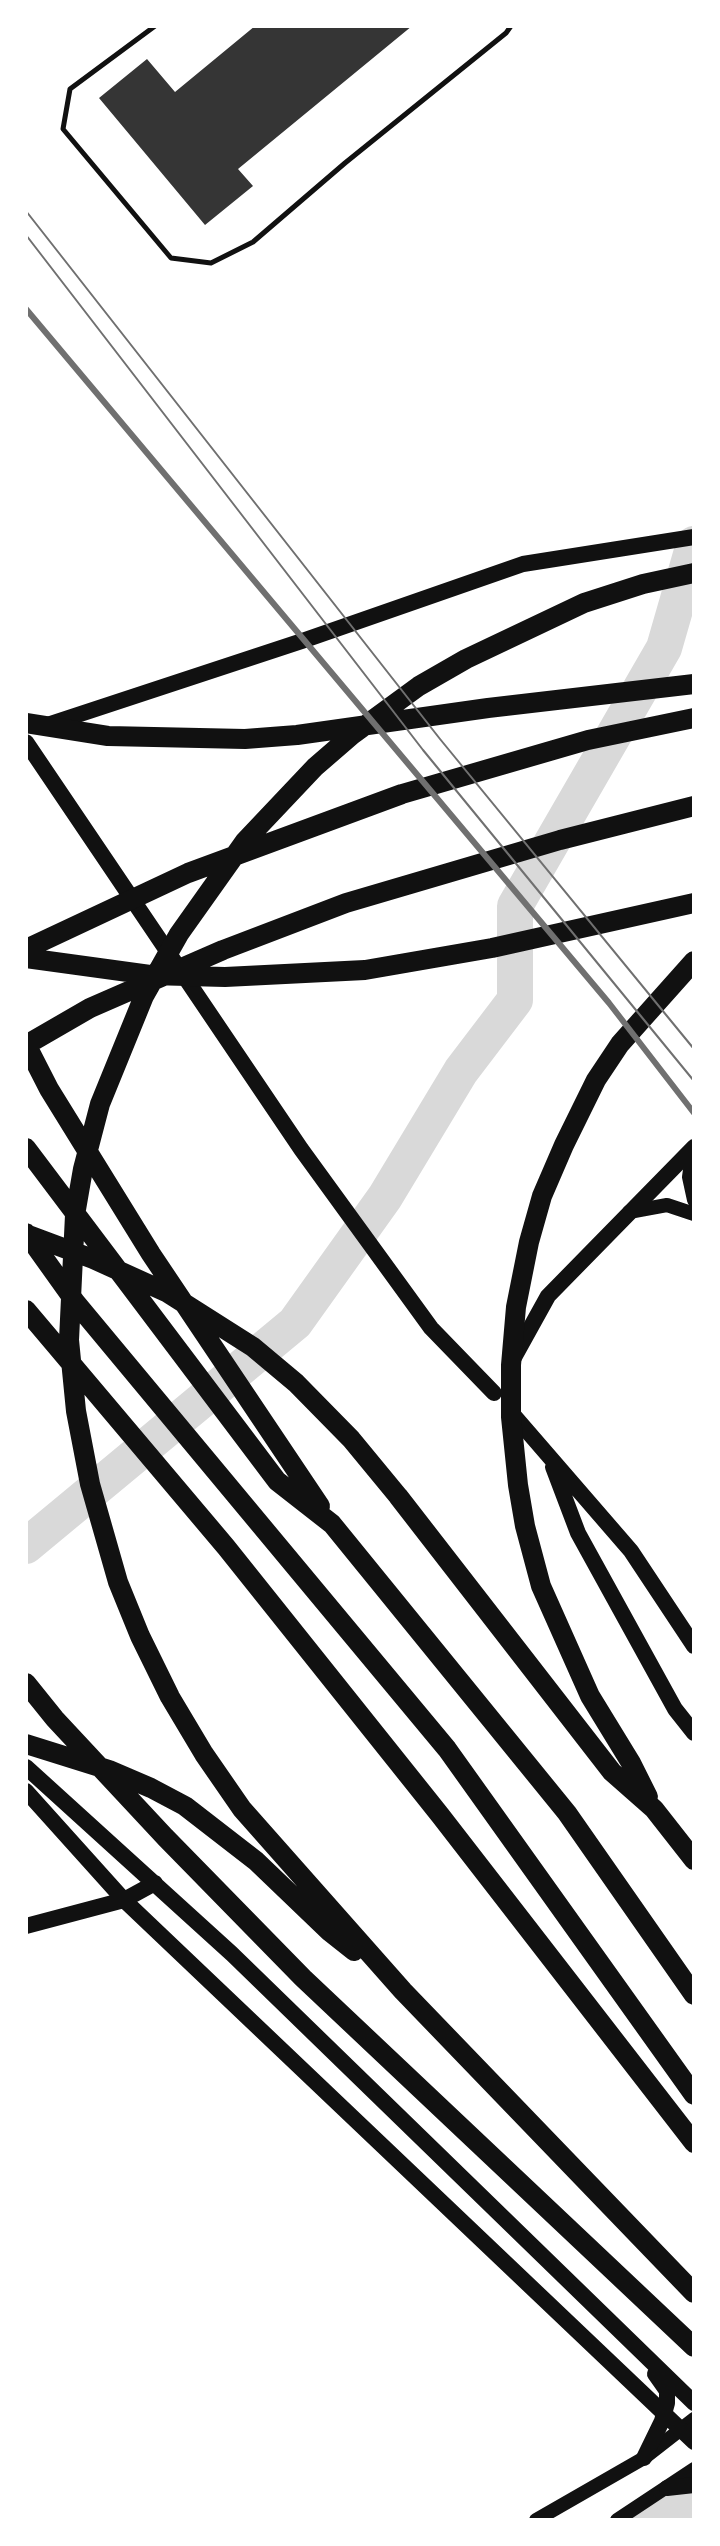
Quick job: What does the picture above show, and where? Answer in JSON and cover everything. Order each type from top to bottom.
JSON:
[{"type":"highway","points":[[694,573],[643,584],[584,603],[466,659],[419,686],[352,735],[315,767],[245,841],[179,934],[144,996],[100,1104],[75,1215],[69,1340],[76,1411],[90,1484],[118,1582],[170,1697],[204,1754],[235,1798],[315,1894],[403,1991],[694,2293]]},
{"type":"highway","points":[[26,723],[108,736],[245,739],[694,684]]},
{"type":"highway","points":[[26,949],[188,873],[359,809],[535,755],[694,718]]},
{"type":"highway","points":[[694,806],[560,840],[346,903],[223,950],[117,996],[26,1044],[49,1089],[151,1254],[332,1524],[567,1813],[694,1995]]},
{"type":"highway","points":[[26,958],[150,975],[225,977],[352,971],[447,957],[694,903]]},
{"type":"highway","points":[[654,1809],[631,1763],[590,1696],[541,1586],[518,1485],[511,1417],[511,1365],[516,1307],[529,1242],[542,1196],[564,1145],[596,1080],[620,1044],[694,961]]},
{"type":"highway","points":[[26,1148],[277,1481],[332,1524]]},
{"type":"highway","points":[[26,1234],[93,1259],[168,1293],[253,1347],[296,1383],[351,1439],[398,1496],[612,1772],[654,1809],[694,1860]]},
{"type":"highway","points":[[26,1234],[76,1303],[447,1749],[694,2095]]},
{"type":"highway","points":[[26,1310],[226,1547],[440,1815],[694,2143]]},
{"type":"highway","points":[[26,1683],[55,1719],[165,1837],[303,1978],[694,2347]]},
{"type":"highway","points":[[26,1744],[109,1770],[185,1806],[256,1861],[330,1932],[403,1991]]},
{"type":"main road","points":[[26,732],[523,564],[694,537]]},
{"type":"main road","points":[[26,742],[301,1149],[431,1328],[494,1393],[631,1551],[694,1646]]},
{"type":"main road","points":[[494,1393],[548,1296],[694,1148]]},
{"type":"main road","points":[[550,1457],[578,1533],[675,1709],[694,1733]]},
{"type":"main road","points":[[26,1767],[232,1954],[694,2403]]},
{"type":"main road","points":[[26,1791],[124,1900],[694,2442]]},
{"type":"main road","points":[[26,1926],[124,1900],[155,1883]]},
{"type":"main road","points":[[635,2346],[667,2391],[662,2421],[644,2458]]},
{"type":"main road","points":[[667,2488],[694,2485]]},
{"type":"street","points":[[694,1148],[689,1177],[694,1200]]},
{"type":"street","points":[[629,1212],[667,1205],[694,1214]]},
{"type":"street","points":[[536,2520],[644,2458],[694,2419]]},
{"type":"street","points":[[617,2520],[694,2469]]},
{"type":"lane","points":[[155,26],[70,89],[63,129],[171,258],[211,263],[253,242],[511,26]]},
{"type":"shaded area","points":[[694,2476],[694,2520],[621,2520]]},
{"type":"building","points":[[255,26],[412,26],[238,169],[253,186],[205,225],[99,98],[147,59],[175,92]]},
{"type":"waterway","points":[[26,1546],[295,1323],[385,1197],[461,1071],[515,1000],[515,906],[664,648],[694,544]]},
{"type":"tram line","points":[[26,211],[440,739],[694,1049]]},
{"type":"tram line","points":[[26,235],[423,750],[694,1081]]},
{"type":"railway","points":[[26,309],[609,1003],[694,1113]]}]
